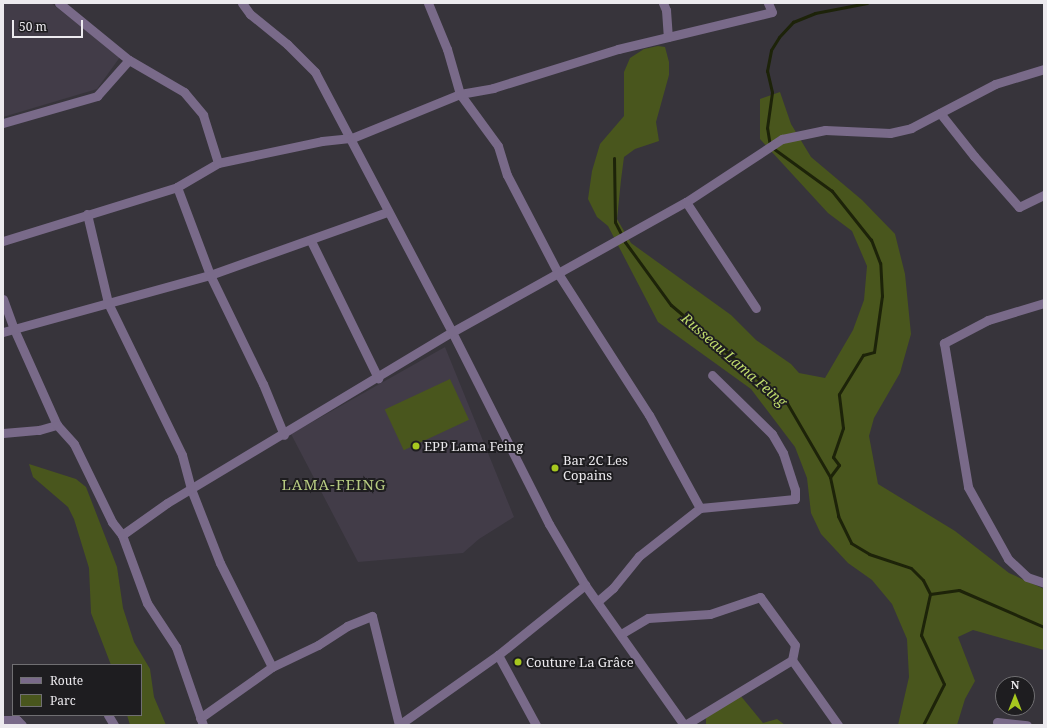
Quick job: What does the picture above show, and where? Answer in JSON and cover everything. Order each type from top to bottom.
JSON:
[{"type":"street","points":[[59,3],[129,60],[184,92],[203,115],[218,163]]},
{"type":"street","points":[[242,3],[250,14],[287,44],[315,72],[352,138],[387,212],[452,332],[549,524],[585,585],[598,601],[684,725],[792,660]]},
{"type":"street","points":[[428,3],[448,49],[460,94],[498,146],[507,175],[559,274],[649,415],[700,508]]},
{"type":"street","points":[[663,3],[666,10],[668,37]]},
{"type":"street","points":[[3,241],[177,187],[218,163],[322,141],[352,138],[460,94],[493,88],[618,49],[772,12],[768,3]]},
{"type":"street","points":[[3,123],[97,96],[129,60]]},
{"type":"street","points":[[122,535],[191,489],[284,435],[452,332],[559,274],[613,240],[686,202],[782,139],[825,130],[890,133],[911,128],[995,84],[1044,69]]},
{"type":"street","points":[[940,113],[974,156],[1019,206],[1044,195]]},
{"type":"street","points":[[177,187],[210,274],[263,384],[284,435]]},
{"type":"street","points":[[686,202],[756,308]]},
{"type":"street","points":[[3,332],[210,274],[311,241],[387,212]]},
{"type":"street","points":[[87,214],[108,303],[182,455],[191,489],[220,563],[272,667]]},
{"type":"street","points":[[311,241],[378,378]]},
{"type":"street","points":[[3,299],[14,328],[57,425],[74,444],[112,522],[122,535],[147,603],[176,648],[202,722],[272,667],[318,645],[348,626],[372,616],[399,725],[498,655],[585,585]]},
{"type":"street","points":[[1044,303],[988,320],[944,343],[968,487],[1008,560],[1027,577],[1044,583]]},
{"type":"street","points":[[598,601],[613,588],[639,556],[700,508],[794,499],[795,494],[783,453],[772,434],[712,375]]},
{"type":"street","points":[[3,433],[39,430],[57,425]]},
{"type":"street","points":[[621,634],[648,618],[710,614],[742,605],[760,597],[795,645],[792,660],[838,725]]},
{"type":"street","points":[[498,655],[536,725]]},
{"type":"street","points":[[109,716],[114,725]]},
{"type":"street","points":[[3,720],[17,720],[22,725]]},
{"type":"street","points":[[997,722],[1027,725]]},
{"type":"shaded area","points":[[3,3],[51,3],[120,57],[97,89],[3,117]]},
{"type":"shaded area","name":"EPP Lama Feing","points":[[445,347],[514,517],[479,539],[463,553],[358,562],[291,434]]},
{"type":"green space","points":[[658,46],[665,47],[669,62],[669,75],[656,122],[659,141],[635,149],[624,157],[617,219],[631,243],[731,315],[756,340],[791,364],[799,373],[825,378],[853,330],[864,300],[867,266],[852,231],[828,213],[760,139],[760,99],[780,92],[791,124],[811,157],[862,200],[895,234],[905,274],[911,334],[900,373],[874,418],[869,436],[878,484],[955,531],[1009,573],[1044,589],[1044,650],[973,630],[958,637],[975,681],[965,699],[957,725],[898,725],[909,677],[907,639],[892,604],[872,580],[848,563],[821,534],[811,513],[807,478],[795,447],[751,389],[658,322],[608,226],[597,217],[588,199],[592,171],[600,144],[624,116],[624,72],[630,58],[644,49]]},
{"type":"green space","points":[[450,379],[469,420],[404,450],[385,409]]},
{"type":"green space","points":[[29,464],[76,479],[86,487],[117,567],[123,608],[134,642],[150,669],[154,697],[166,725],[130,725],[127,716],[142,716],[142,664],[111,664],[91,613],[89,568],[74,519],[68,507],[33,477]]},
{"type":"green space","points":[[740,695],[763,723],[777,719],[785,725],[706,725],[706,716]]},
{"type":"waterway","points":[[830,477],[839,465],[833,457],[843,428],[839,394],[863,355],[874,352],[882,296],[880,263],[871,240],[832,191],[770,146],[767,128],[772,92],[767,71],[771,50],[779,37],[793,22],[815,13],[867,3]]},
{"type":"waterway","name":"Russeau Lama Feing","points":[[614,158],[615,222],[625,242],[671,305],[787,403],[830,477],[838,516],[851,543],[869,554],[911,568],[923,580],[930,594],[921,635],[944,684],[923,725]]},
{"type":"waterway","points":[[930,594],[959,590],[1044,627]]},
{"type":"place","name":"EPP Lama Feing","points":[[416,446]]},
{"type":"place","name":"Bar 2C Les Copains","points":[[555,468]]},
{"type":"place","name":"Couture La Grâce","points":[[518,662]]},
{"type":"district","name":"LAMA-FEING","points":[[334,485]]}]
